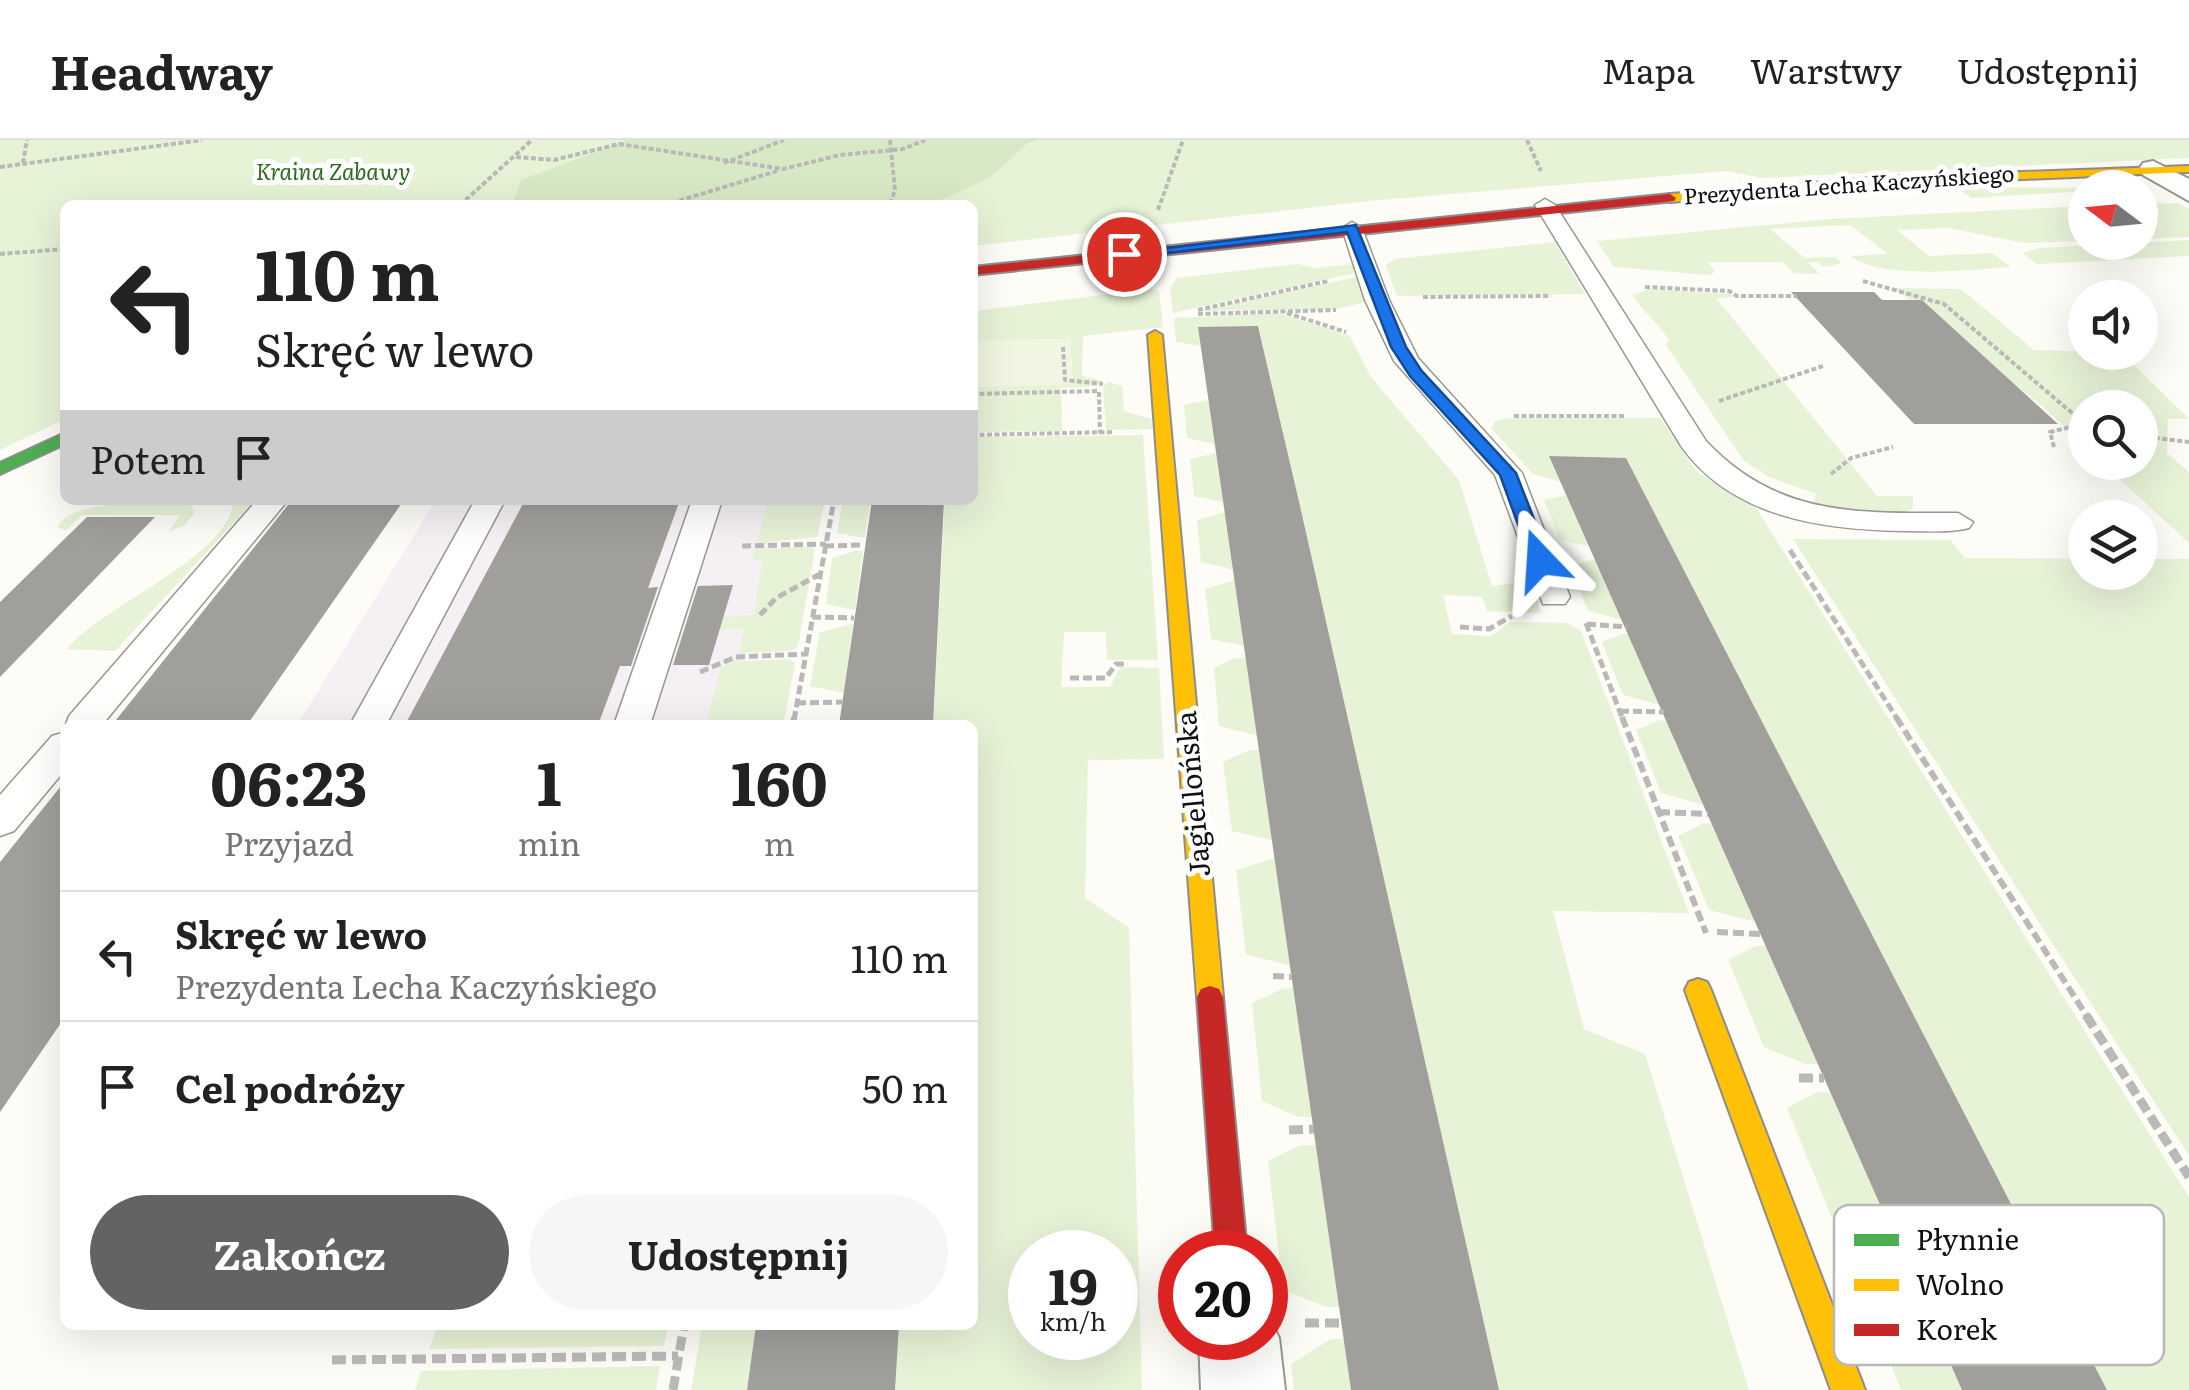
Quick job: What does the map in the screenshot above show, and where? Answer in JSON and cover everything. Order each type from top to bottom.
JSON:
[{"type":"street","name":"Prezydenta Lecha Kaczyńskiego","points":[[2153,170],[2189,169]]},
{"type":"street","points":[[2158,173],[2189,192]]},
{"type":"street","name":"Prezydenta Lecha Kaczyńskiego","points":[[978,270],[1352,228],[1546,194],[2068,174]]},
{"type":"street","name":"Jagiellońska","points":[[1155,335],[1230,1230]]},
{"type":"street","points":[[0,469],[60,440]]},
{"type":"street","points":[[1698,990],[1834,1353]]},
{"type":"street","points":[[1240,1360],[1243,1390]]},
{"type":"street","points":[[1839,1365],[1848,1390]]},
{"type":"lane","points":[[1546,194],[1676,416],[1704,459],[1718,472],[1782,505],[1857,522],[1958,522]]},
{"type":"lane","points":[[1352,228],[1378,300],[1407,362],[1508,473],[1554,597]]},
{"type":"lane","points":[[86,720],[269,505]]},
{"type":"lane","points":[[371,720],[487,505]]},
{"type":"lane","points":[[634,720],[705,505]]},
{"type":"lane","points":[[0,821],[60,751]]},
{"type":"path","points":[[22,164],[27,140]]},
{"type":"path","points":[[0,168],[202,140]]},
{"type":"path","points":[[466,200],[532,140]]},
{"type":"path","points":[[722,163],[784,140]]},
{"type":"path","points":[[890,140],[895,190],[892,200]]},
{"type":"path","points":[[681,200],[783,169],[840,155],[892,151],[925,140]]},
{"type":"path","points":[[1154,218],[1183,140]]},
{"type":"path","points":[[1527,140],[1546,194]]},
{"type":"path","points":[[516,157],[554,160],[620,144],[722,163],[783,169]]},
{"type":"path","points":[[0,254],[60,250]]},
{"type":"path","points":[[1367,272],[1180,314],[1337,310],[1378,300],[1626,296],[1646,287],[1729,291],[1737,296],[1797,296]]},
{"type":"path","points":[[1862,281],[1944,304],[2068,410]]},
{"type":"path","points":[[1063,347],[1065,380],[1102,384]]},
{"type":"path","points":[[1704,404],[1823,366]]},
{"type":"path","points":[[1100,433],[1099,391],[1111,376]]},
{"type":"path","points":[[978,394],[1099,391]]},
{"type":"path","points":[[1510,416],[1676,416]]},
{"type":"path","points":[[2054,447],[2050,432],[2068,428]]},
{"type":"path","points":[[978,435],[1163,432]]},
{"type":"path","points":[[2158,438],[2189,442]]},
{"type":"path","points":[[1893,447],[1850,458],[1816,490],[1766,511],[2189,1177]]},
{"type":"path","points":[[794,720],[833,505]]},
{"type":"path","points":[[691,548],[864,544]]},
{"type":"path","points":[[760,615],[776,598],[820,574]]},
{"type":"path","points":[[812,618],[854,618]]},
{"type":"path","points":[[1626,627],[1585,621],[1713,950]]},
{"type":"path","points":[[649,675],[696,673],[736,657],[806,654]]},
{"type":"path","points":[[798,703],[842,702]]},
{"type":"path","points":[[1620,712],[1664,712]]},
{"type":"path","points":[[1659,812],[1708,814]]},
{"type":"path","points":[[1706,932],[1760,934]]},
{"type":"path","points":[[672,1390],[683,1330]]},
{"type":"path","points":[[332,1360],[678,1356]]},
{"type":"shaded area","points":[[433,505],[781,505],[731,720],[300,720]]},
{"type":"green space","name":"Kraina Zabawy","points":[[0,140],[2189,140],[2189,158],[1763,178],[1725,171],[1369,201],[978,245],[978,200],[60,200],[60,421],[0,450]]},
{"type":"green space","points":[[627,140],[1038,140],[1028,143],[991,177],[942,200],[514,200],[521,180]]},
{"type":"green space","points":[[1954,187],[2068,188],[2068,192],[1972,198]]},
{"type":"green space","points":[[2178,203],[2189,209],[2189,237],[2158,238],[2158,204]]},
{"type":"green space","points":[[2068,207],[2068,242],[2024,243],[1948,228],[1897,230],[1929,256],[1992,253],[2011,267],[1904,271],[1864,263],[1851,256],[1888,254],[1850,225],[1770,229],[1805,258],[1835,257],[1842,263],[1824,267],[1808,262],[1819,274],[1794,273],[1782,262],[1708,262],[1715,272],[1709,275],[1614,267],[1597,241],[1830,219]]},
{"type":"green space","points":[[2189,240],[2189,256],[2158,258],[2158,242]]},
{"type":"green space","points":[[1555,242],[1585,294],[1397,296],[1386,265],[1395,259]]},
{"type":"green space","points":[[2068,246],[2068,260],[2113,260],[2037,264],[2023,253]]},
{"type":"green space","points":[[1298,264],[1315,268],[1353,264],[1355,273],[1173,313],[1170,289],[1177,278]]},
{"type":"green space","points":[[1356,277],[1366,302],[1336,309],[1202,311]]},
{"type":"green space","points":[[1894,288],[1961,289],[2034,350],[2068,351],[2068,370],[2139,370],[2189,419],[2168,419],[2167,453],[2189,472],[2189,543],[2158,514],[2158,500],[2142,500],[2120,480],[2158,480],[2158,390],[2068,390],[2068,430]]},
{"type":"green space","points":[[1150,289],[1159,291],[1163,327],[1083,336],[1082,376],[1102,381],[1096,386],[1061,388],[1062,431],[978,432],[978,387],[1073,384],[1070,339],[978,341],[978,310]]},
{"type":"green space","points":[[1649,289],[1731,294],[1733,297],[1716,298],[1877,496],[1913,496],[1913,508],[1877,516],[1813,503],[1816,494],[1767,476],[1744,461],[1666,345],[1669,340],[1633,295]]},
{"type":"green space","points":[[1279,313],[1350,336],[1371,377],[1459,480],[1492,586],[1530,581],[1541,613],[1487,611],[1482,597],[1443,595],[1452,634],[1491,636],[1510,622],[1567,623],[1581,631],[1689,913],[1553,911],[1584,1029],[1645,1054],[1749,1390],[1499,1390],[1259,327],[1199,327],[1201,346],[1176,342],[1174,318]]},
{"type":"green space","points":[[1070,339],[1073,384],[978,387],[978,341]]},
{"type":"green space","points":[[1108,382],[1122,386],[1124,411],[1151,419],[1152,429],[1106,430],[1103,387]]},
{"type":"green space","points":[[1209,400],[1215,444],[1187,438],[1184,405]]},
{"type":"green space","points":[[1660,418],[1696,471],[1755,506],[2189,1197],[2189,1390],[2107,1390],[2094,1365],[2164,1365],[2164,1205],[2011,1205],[1690,584],[1565,483],[1533,474],[1491,428],[1495,421]]},
{"type":"green space","points":[[1143,435],[1158,660],[1107,660],[1106,632],[1064,632],[1061,687],[1110,687],[1120,667],[1159,668],[1164,759],[1088,760],[1085,898],[1129,928],[1137,1230],[1008,1230],[1008,1360],[1138,1360],[1138,1248],[1142,1390],[895,1390],[899,1330],[978,1330],[978,720],[933,720],[945,505],[978,505],[978,437]]},
{"type":"green space","points":[[1216,453],[1223,502],[1194,496],[1190,459]]},
{"type":"green space","points":[[1570,494],[1593,547],[1560,540],[1544,500]]},
{"type":"green space","points":[[107,505],[191,505],[194,513],[184,526],[169,531],[180,515],[82,515],[66,531],[57,527],[72,514]]},
{"type":"green space","points":[[232,505],[250,505],[115,651],[67,649],[107,616],[189,560],[212,541],[227,520]]},
{"type":"green space","points":[[767,505],[824,505],[817,537],[757,543]]},
{"type":"green space","points":[[842,505],[869,505],[865,538],[837,533]]},
{"type":"green space","points":[[1225,512],[1234,570],[1201,562],[1197,520]]},
{"type":"green space","points":[[1793,539],[1950,540],[1965,558],[2068,559],[2068,590],[2158,590],[2158,559],[2189,559],[2189,1156]]},
{"type":"green space","points":[[755,549],[815,550],[798,646],[792,651],[739,653],[744,629],[695,630],[699,618],[754,615],[762,561],[752,560]]},
{"type":"green space","points":[[863,551],[855,610],[826,604],[832,558]]},
{"type":"green space","points":[[1597,559],[1623,620],[1588,611],[1570,566]]},
{"type":"green space","points":[[1235,580],[1245,646],[1211,639],[1205,589]]},
{"type":"green space","points":[[853,624],[844,693],[810,686],[820,632]]},
{"type":"green space","points":[[1630,634],[1660,705],[1623,695],[1602,642]]},
{"type":"green space","points":[[1235,658],[1247,658],[1258,736],[1219,726],[1214,668]]},
{"type":"green space","points":[[790,659],[795,664],[784,720],[707,720],[721,667],[736,661]]},
{"type":"green space","points":[[1667,721],[1704,805],[1661,793],[1636,730]]},
{"type":"green space","points":[[1259,750],[1272,840],[1232,831],[1223,762]]},
{"type":"green space","points":[[1704,823],[1713,824],[1756,922],[1709,910],[1678,836]]},
{"type":"green space","points":[[1275,858],[1290,966],[1246,954],[1236,870]]},
{"type":"green space","points":[[1756,946],[1767,946],[1818,1064],[1805,1064],[1764,1047],[1728,960]]},
{"type":"green space","points":[[1293,988],[1312,1117],[1298,1117],[1262,1101],[1252,1003]]},
{"type":"green space","points":[[1817,1092],[1831,1093],[1881,1205],[1834,1205],[1834,1217],[1831,1216],[1787,1108]]},
{"type":"green space","points":[[1301,1145],[1317,1145],[1341,1307],[1327,1307],[1288,1292],[1288,1230],[1276,1230],[1268,1161]]},
{"type":"green space","points":[[436,1330],[667,1330],[664,1346],[429,1349]]},
{"type":"green space","points":[[701,1330],[755,1330],[747,1390],[691,1390]]},
{"type":"green space","points":[[1331,1339],[1344,1339],[1351,1390],[1294,1390],[1291,1364]]},
{"type":"green space","points":[[1891,1365],[1951,1365],[1962,1390],[1901,1390]]},
{"type":"green space","points":[[660,1366],[656,1390],[415,1390],[421,1371]]},
{"type":"building","points":[[1791,292],[1874,292],[1882,300],[1922,300],[2058,424],[1914,424]]},
{"type":"building","points":[[1258,326],[1499,1390],[1351,1390],[1198,327]]},
{"type":"building","points":[[1549,456],[1626,458],[2012,1205],[1880,1205]]},
{"type":"building","points":[[288,505],[401,505],[250,720],[116,720]]},
{"type":"building","points":[[522,505],[678,505],[648,588],[658,587],[631,666],[620,666],[600,720],[408,720]]},
{"type":"building","points":[[871,505],[944,505],[933,720],[840,720]]},
{"type":"building","points":[[87,517],[155,517],[0,677],[0,602]]},
{"type":"building","points":[[733,585],[709,665],[673,665],[698,586]]},
{"type":"building","points":[[60,787],[60,1024],[0,1112],[0,862]]},
{"type":"building","points":[[755,1330],[899,1330],[895,1390],[747,1390]]},
{"type":"building","points":[[1951,1365],[2094,1365],[2107,1390],[1962,1390]]},
{"type":"traffic: fast","points":[[0,469],[60,440]]},
{"type":"traffic: slow","points":[[1670,198],[1884,181],[2189,169]]},
{"type":"traffic: slow","points":[[1155,335],[1210,997]]},
{"type":"traffic: slow","points":[[1698,990],[1834,1353]]},
{"type":"traffic: slow","points":[[1839,1365],[1848,1390]]},
{"type":"traffic: jam","points":[[978,270],[1670,198]]},
{"type":"traffic: jam","points":[[1210,997],[1229,1230]]},
{"type":"route","points":[[1124,254],[1352,228],[1398,347],[1415,373],[1508,473],[1540,560]]}]
